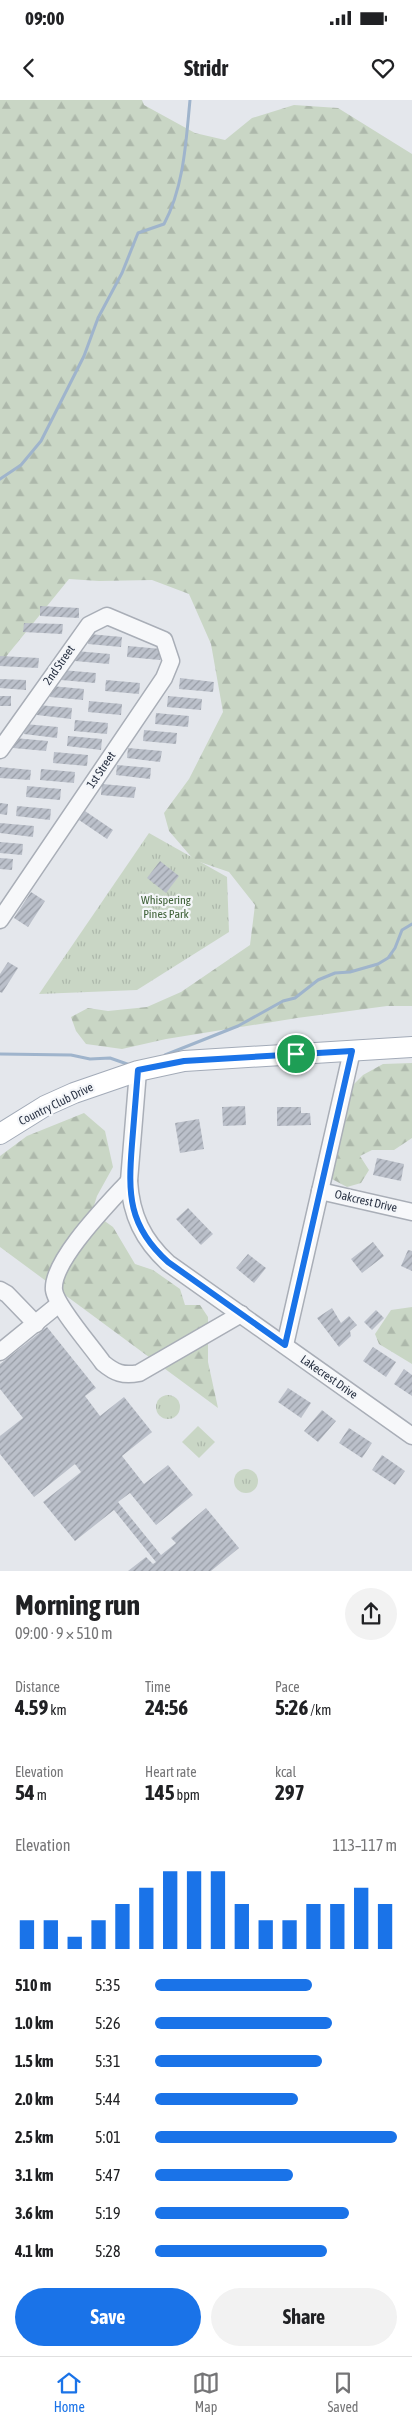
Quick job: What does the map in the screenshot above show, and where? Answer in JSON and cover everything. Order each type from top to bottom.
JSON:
[{"type":"main road","name":"Country Club Drive","points":[[0,1134],[45,1106],[74,1092],[138,1070],[184,1061],[412,1047]]},
{"type":"street","name":"2nd Street","points":[[0,750],[89,625],[107,616],[138,629]]},
{"type":"street","name":"1st Street","points":[[0,920],[164,678],[171,661],[164,640],[138,629]]},
{"type":"street","points":[[285,1345],[352,1051]]},
{"type":"street","name":"Lakecrest Drive","points":[[138,1070],[129,1181],[130,1197],[136,1219],[147,1240],[157,1252],[412,1436]]},
{"type":"street","points":[[129,1181],[98,1214],[63,1260],[55,1277],[54,1290],[59,1304],[103,1363],[112,1371],[125,1375],[139,1372],[241,1314]]},
{"type":"street","name":"Oakcrest Drive","points":[[320,1190],[412,1212]]},
{"type":"street","points":[[0,1290],[7,1294],[36,1324]]},
{"type":"street","points":[[0,1352],[59,1304]]},
{"type":"green space","points":[[0,100],[142,100],[144,105],[195,133],[225,140],[252,118],[294,105],[338,108],[412,154],[412,1006],[387,1006],[297,1018],[166,1039],[122,1049],[86,1044],[76,1031],[71,1017],[88,1008],[108,1011],[147,1007],[181,992],[250,945],[255,905],[229,872],[194,860],[169,831],[164,813],[189,779],[223,712],[211,644],[189,594],[152,580],[99,581],[69,579],[0,664]]},
{"type":"green space","name":"Whispering Pines Park","points":[[149,833],[227,877],[229,932],[137,990],[39,994]]},
{"type":"green space","points":[[412,1063],[412,1138],[394,1150],[372,1150],[360,1156],[369,1170],[361,1183],[347,1187],[332,1179],[333,1163],[353,1085],[363,1075],[383,1064]]},
{"type":"green space","points":[[84,1113],[105,1131],[113,1167],[97,1196],[92,1212],[113,1227],[135,1264],[153,1270],[180,1289],[185,1305],[200,1305],[208,1317],[208,1362],[218,1408],[0,1247],[0,1156],[27,1136]]},
{"type":"green space","points":[[412,1307],[412,1364],[379,1344],[375,1334],[391,1310]]},
{"type":"green space","points":[[168,1395],[176,1399],[180,1407],[176,1415],[168,1419],[160,1415],[156,1407],[160,1399]]},
{"type":"green space","points":[[198,1426],[215,1442],[199,1458],[182,1442]]},
{"type":"green space","points":[[246,1469],[254,1473],[258,1481],[254,1489],[246,1493],[238,1489],[234,1481],[238,1473]]},
{"type":"building","points":[[40,606],[79,608],[79,618],[40,616]]},
{"type":"building","points":[[24,623],[63,624],[62,634],[23,632]]},
{"type":"building","points":[[89,634],[122,637],[121,647],[88,644]]},
{"type":"building","points":[[128,646],[162,649],[160,660],[127,657]]},
{"type":"building","points":[[76,651],[110,654],[109,664],[75,661]]},
{"type":"building","points":[[0,656],[39,658],[38,668],[0,666]]},
{"type":"building","points":[[62,670],[96,673],[95,683],[61,680]]},
{"type":"building","points":[[180,678],[214,682],[213,692],[179,689]]},
{"type":"building","points":[[0,679],[26,680],[26,690],[0,688]]},
{"type":"building","points":[[106,680],[140,683],[139,694],[105,691]]},
{"type":"building","points":[[51,686],[84,689],[83,700],[50,697]]},
{"type":"building","points":[[0,696],[11,696],[11,706],[0,706]]},
{"type":"building","points":[[168,696],[202,699],[201,710],[167,707]]},
{"type":"building","points":[[89,701],[122,704],[121,715],[88,712]]},
{"type":"building","points":[[38,705],[72,708],[71,719],[37,715]]},
{"type":"building","points":[[156,713],[189,716],[188,727],[155,724]]},
{"type":"building","points":[[75,720],[108,723],[107,734],[74,731]]},
{"type":"building","points":[[25,724],[58,727],[57,738],[24,734]]},
{"type":"building","points":[[144,730],[177,733],[176,744],[143,741]]},
{"type":"building","points":[[68,736],[102,739],[101,750],[67,746]]},
{"type":"building","points":[[14,738],[48,741],[46,751],[13,748]]},
{"type":"building","points":[[128,748],[162,751],[160,762],[127,758]]},
{"type":"building","points":[[54,752],[88,755],[87,766],[53,763]]},
{"type":"building","points":[[117,765],[151,768],[150,779],[116,775]]},
{"type":"building","points":[[0,767],[31,770],[30,780],[0,778]]},
{"type":"building","points":[[41,769],[75,772],[74,783],[40,780]]},
{"type":"building","points":[[102,784],[136,787],[134,798],[101,795]]},
{"type":"building","points":[[27,786],[61,789],[60,800],[26,797]]},
{"type":"building","points":[[0,803],[8,804],[7,815],[0,814]]},
{"type":"building","points":[[17,806],[51,809],[50,820],[16,816]]},
{"type":"building","points":[[85,811],[113,830],[107,839],[79,820]]},
{"type":"building","points":[[0,823],[34,826],[33,837],[0,833]]},
{"type":"building","points":[[0,842],[23,844],[22,855],[0,853]]},
{"type":"building","points":[[0,858],[13,859],[12,870],[0,869]]},
{"type":"building","points":[[160,861],[179,876],[166,893],[147,878]]},
{"type":"building","points":[[31,892],[45,901],[28,927],[14,918]]},
{"type":"building","points":[[8,962],[18,968],[2,993],[0,992],[0,974]]},
{"type":"building","points":[[245,1106],[246,1125],[223,1126],[222,1107]]},
{"type":"building","points":[[277,1107],[301,1107],[301,1113],[310,1113],[311,1125],[277,1126]]},
{"type":"building","points":[[199,1119],[204,1149],[180,1153],[175,1123]]},
{"type":"building","points":[[377,1158],[404,1164],[401,1181],[373,1175]]},
{"type":"building","points":[[188,1208],[213,1234],[201,1245],[176,1219]]},
{"type":"building","points":[[373,1242],[384,1256],[362,1273],[351,1259]]},
{"type":"building","points":[[408,1250],[412,1251],[412,1271],[401,1266]]},
{"type":"building","points":[[248,1254],[266,1268],[254,1283],[236,1268]]},
{"type":"building","points":[[332,1308],[341,1323],[349,1316],[357,1325],[350,1331],[351,1336],[339,1347],[317,1318]]},
{"type":"building","points":[[376,1310],[384,1318],[372,1330],[364,1322]]},
{"type":"building","points":[[47,1327],[96,1388],[85,1396],[100,1416],[124,1397],[152,1432],[122,1456],[144,1484],[168,1465],[193,1495],[156,1525],[130,1493],[118,1502],[161,1555],[176,1543],[171,1538],[206,1508],[239,1548],[211,1571],[128,1571],[146,1557],[153,1564],[156,1562],[114,1510],[75,1541],[43,1502],[81,1472],[75,1464],[34,1497],[0,1454],[0,1436],[23,1418],[0,1389],[0,1364]]},
{"type":"building","points":[[373,1347],[396,1362],[386,1377],[363,1361]]},
{"type":"building","points":[[404,1369],[412,1375],[412,1396],[394,1384]]},
{"type":"building","points":[[288,1388],[311,1403],[301,1418],[278,1402]]},
{"type":"building","points":[[322,1410],[336,1421],[318,1442],[304,1431]]},
{"type":"building","points":[[349,1428],[372,1443],[362,1458],[339,1443]]},
{"type":"building","points":[[382,1455],[405,1471],[395,1485],[372,1470]]},
{"type":"waterway","points":[[0,479],[21,465],[41,441],[84,356],[98,318],[122,273],[138,233],[164,224],[171,210],[180,179],[190,100]]},
{"type":"waterway","points":[[165,1055],[238,1026],[283,1001],[295,998],[318,980],[335,973],[350,972],[378,964],[388,958],[395,948],[402,930],[412,924]]},
{"type":"waterway","points":[[0,1054],[71,1055],[90,1059],[110,1058],[130,1065]]},
{"type":"route","points":[[352,1051],[285,1345],[168,1262],[157,1252],[139,1227],[133,1212],[129,1181],[138,1070],[184,1061],[296,1054],[352,1051]]}]
